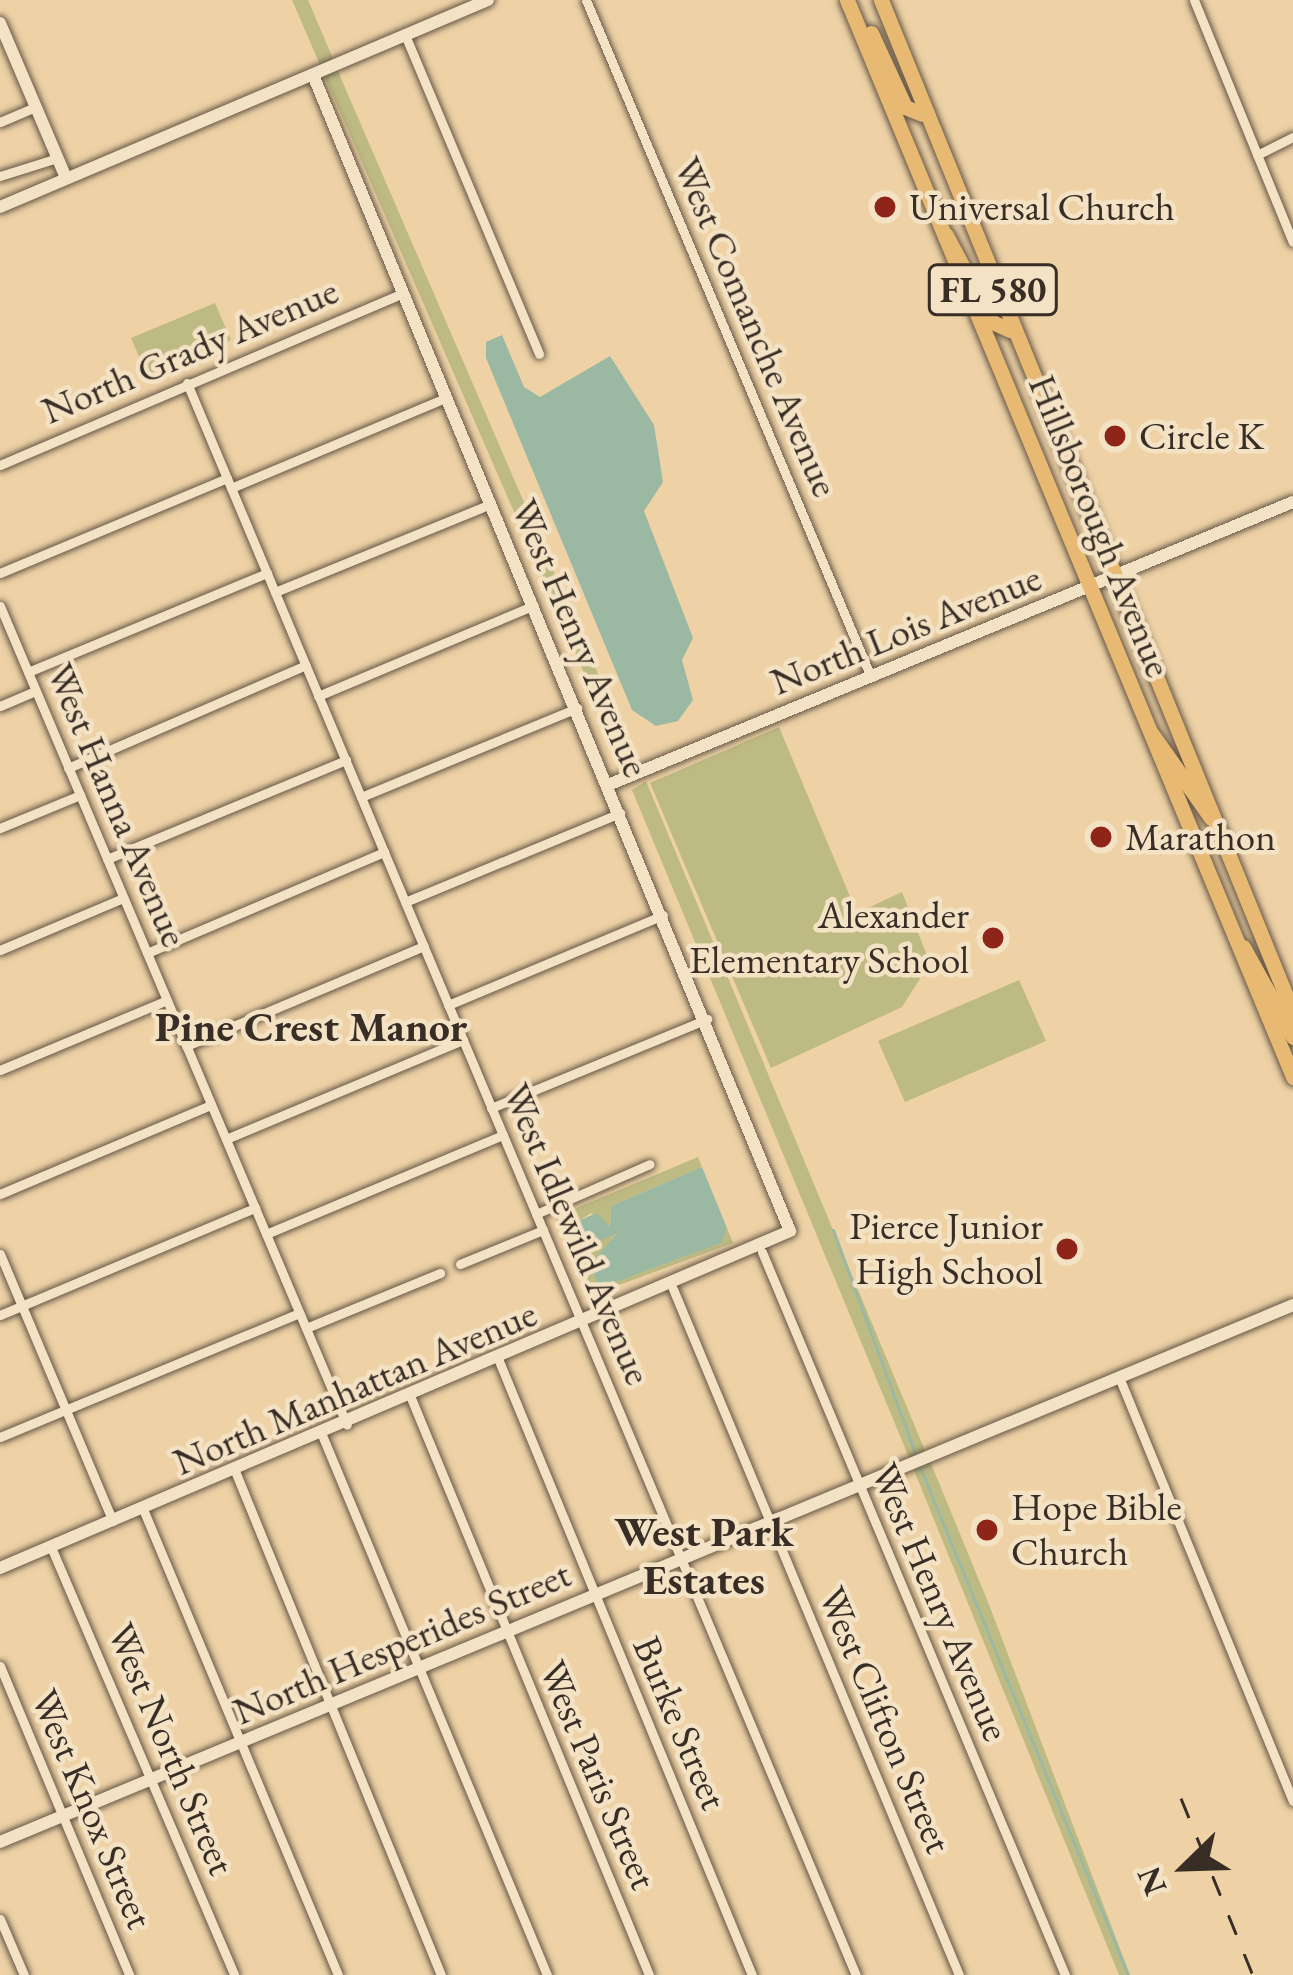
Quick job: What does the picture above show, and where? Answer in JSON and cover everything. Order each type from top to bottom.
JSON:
[{"type":"main road","name":"FL 580","points":[[881,0],[973,240],[1293,1013]]},
{"type":"main road","points":[[849,4],[905,107],[922,114]]},
{"type":"main road","name":"Hillsborough Avenue","points":[[849,4],[1291,1069]]},
{"type":"main road","points":[[899,125],[918,134],[973,240]]},
{"type":"main road","points":[[943,233],[961,246],[992,322],[1010,330]]},
{"type":"main road","points":[[1150,733],[1211,818]]},
{"type":"main road","points":[[1188,825],[1255,923]]},
{"type":"main road","points":[[1237,941],[1293,1036]]},
{"type":"street","points":[[0,207],[488,0]]},
{"type":"street","name":"West Comanche Avenue","points":[[586,0],[872,677]]},
{"type":"street","points":[[1194,0],[1293,242]]},
{"type":"street","points":[[0,23],[66,178]]},
{"type":"street","points":[[405,34],[539,354]]},
{"type":"street","name":"West Henry Avenue","points":[[313,75],[790,1225]]},
{"type":"street","points":[[0,122],[36,107]]},
{"type":"street","points":[[1257,155],[1293,137]]},
{"type":"street","points":[[0,176],[57,158]]},
{"type":"street","name":"North Grady Avenue","points":[[0,464],[404,293]]},
{"type":"street","name":"West Idlewild Avenue","points":[[188,383],[856,1975]]},
{"type":"street","points":[[0,573],[447,398]]},
{"type":"street","name":"North Lois Avenue","points":[[608,785],[1293,502]]},
{"type":"street","points":[[275,592],[491,504]]},
{"type":"street","points":[[28,672],[267,573]]},
{"type":"street","points":[[319,696],[534,605]]},
{"type":"street","name":"West Hanna Avenue","points":[[0,607],[346,1425]]},
{"type":"street","points":[[68,768],[306,665]]},
{"type":"street","points":[[0,706],[36,691]]},
{"type":"street","points":[[361,797],[577,709]]},
{"type":"street","points":[[107,859],[346,760]]},
{"type":"street","points":[[0,828],[80,794]]},
{"type":"street","points":[[405,902],[620,813]]},
{"type":"street","points":[[147,953],[384,853]]},
{"type":"street","points":[[0,950],[123,898]]},
{"type":"street","points":[[448,1005],[663,915]]},
{"type":"street","points":[[186,1046],[424,946]]},
{"type":"street","points":[[0,1070],[167,1000]]},
{"type":"street","points":[[491,1108],[707,1019]]},
{"type":"street","points":[[226,1139],[463,1040]]},
{"type":"street","points":[[0,1193],[211,1106]]},
{"type":"street","points":[[266,1234],[502,1135]]},
{"type":"street","points":[[536,1214],[650,1164]]},
{"type":"street","points":[[0,1315],[255,1208]]},
{"type":"street","name":"North Manhattan Avenue","points":[[0,1568],[762,1252],[790,1225]]},
{"type":"street","points":[[460,1264],[543,1230]]},
{"type":"street","name":"West Henry Avenue","points":[[762,1252],[1065,1975]]},
{"type":"street","points":[[0,1254],[113,1522]]},
{"type":"street","points":[[306,1328],[440,1273]]},
{"type":"street","name":"West Clifton Street","points":[[673,1289],[959,1975]]},
{"type":"street","name":"North Hesperides Street","points":[[0,1842],[1293,1305]]},
{"type":"street","points":[[0,1437],[299,1313]]},
{"type":"street","name":"Burke Street","points":[[499,1361],[752,1975]]},
{"type":"street","points":[[1119,1377],[1293,1802]]},
{"type":"street","name":"West Paris Street","points":[[411,1398],[649,1975]]},
{"type":"street","points":[[322,1435],[547,1975]]},
{"type":"street","points":[[235,1471],[441,1975]]},
{"type":"street","points":[[143,1509],[338,1975]]},
{"type":"street","name":"West North Street","points":[[51,1547],[234,1975]]},
{"type":"street","name":"West Knox Street","points":[[0,1666],[129,1975]]},
{"type":"street","points":[[0,1919],[24,1975]]},
{"type":"shaded area","points":[[292,0],[308,0],[334,61],[321,67]]},
{"type":"shaded area","points":[[337,69],[627,741],[618,751],[324,75]]},
{"type":"shaded area","points":[[215,303],[231,340],[147,375],[131,338]]},
{"type":"shaded area","points":[[502,335],[524,387],[540,397],[610,356],[654,425],[663,482],[644,511],[693,638],[682,660],[693,700],[678,721],[656,726],[632,710],[486,358],[486,342]]},
{"type":"shaded area","points":[[779,727],[857,913],[902,892],[930,963],[902,1007],[771,1068],[650,783]]},
{"type":"shaded area","points":[[646,781],[926,1453],[910,1460],[632,790]]},
{"type":"shaded area","points":[[1019,980],[1046,1041],[905,1102],[878,1041]]},
{"type":"shaded area","points":[[698,1157],[702,1167],[611,1206],[610,1226],[591,1213],[580,1220],[574,1241],[616,1233],[590,1269],[644,1271],[720,1243],[727,1228],[733,1243],[589,1296],[555,1217]]},
{"type":"shaded area","points":[[702,1167],[727,1228],[721,1243],[599,1288],[591,1264],[616,1234],[580,1248],[572,1237],[580,1220],[597,1213],[610,1227],[611,1206]]},
{"type":"shaded area","points":[[930,1461],[1130,1975],[1119,1975],[913,1468]]},
{"type":"waterway","points":[[833,1230],[917,1458]]},
{"type":"waterway","points":[[920,1467],[1128,1975]]},
{"type":"railway","points":[[1181,1798],[1253,1975]]},
{"type":"place","name":"Universal Church","points":[[885,207]]},
{"type":"place","name":"Circle K","points":[[1115,436]]},
{"type":"place","name":"Marathon","points":[[1101,837]]},
{"type":"place","name":"Alexander Elementary School","points":[[993,938]]},
{"type":"place","name":"Pierce Junior High School","points":[[1067,1249]]},
{"type":"place","name":"Hope Bible Church","points":[[987,1530]]},
{"type":"district","name":"Pine Crest Manor","points":[[311,1027]]},
{"type":"district","name":"West Park Estates","points":[[704,1556]]}]
